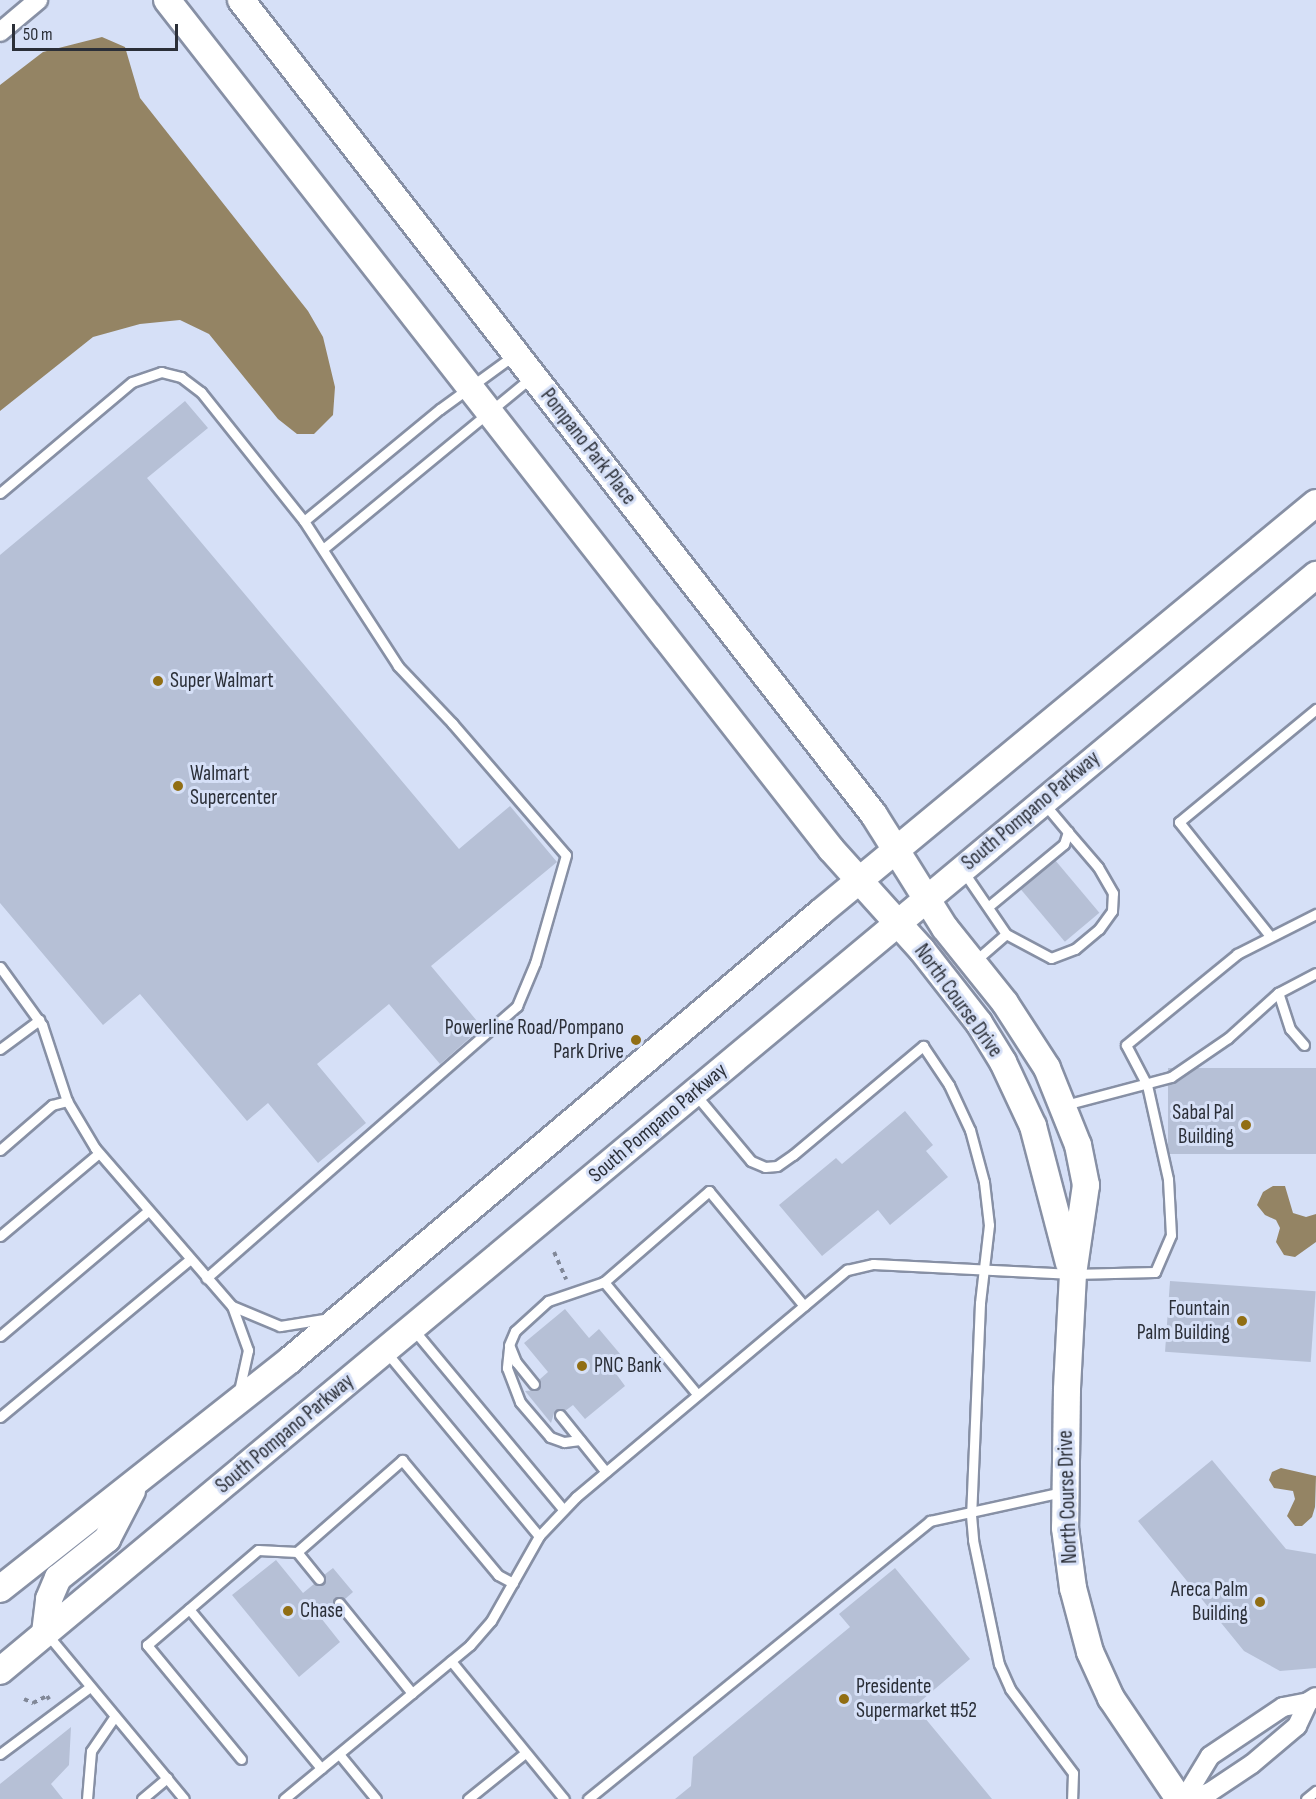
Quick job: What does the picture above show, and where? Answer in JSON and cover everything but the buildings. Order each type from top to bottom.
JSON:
[{"type":"street","points":[[0,32],[38,0]]},
{"type":"street","points":[[167,0],[470,389],[860,881]]},
{"type":"street","name":"Pompano Park Place","points":[[242,0],[898,851],[927,898]]},
{"type":"street","points":[[0,1589],[234,1405],[1316,503]]},
{"type":"street","name":"South Pompano Parkway","points":[[0,1671],[1316,574]]},
{"type":"street","name":"North Course Drive","points":[[860,881],[963,1000],[1014,1083],[1041,1150],[1072,1274]]},
{"type":"street","name":"North Course Drive","points":[[927,898],[1025,1031],[1064,1105],[1086,1185],[1072,1274],[1065,1491],[1068,1558],[1090,1652],[1123,1719],[1179,1799]]},
{"type":"street","points":[[45,1633],[49,1599],[58,1578],[107,1539],[136,1483]]},
{"type":"street","points":[[1184,1799],[1210,1756],[1283,1707],[1313,1703]]},
{"type":"street","points":[[1191,1799],[1209,1792],[1252,1764],[1297,1726],[1313,1703]]},
{"type":"lane","points":[[304,520],[440,409],[516,354]]},
{"type":"lane","points":[[0,493],[132,382],[161,372],[181,377],[201,392],[304,520],[398,666],[468,740],[566,855],[535,963],[517,1006],[206,1278]]},
{"type":"lane","points":[[323,549],[490,414],[533,376]]},
{"type":"lane","points":[[1270,936],[1179,822],[1316,710]]},
{"type":"lane","points":[[961,870],[989,906],[1006,934],[1030,950],[1051,958],[1075,949],[1112,911],[1113,893],[1043,802]]},
{"type":"lane","points":[[989,906],[1064,843],[1068,832]]},
{"type":"lane","points":[[284,1799],[451,1661],[491,1621],[539,1536],[563,1509],[847,1270],[873,1264],[1072,1274],[1155,1272],[1171,1235],[1168,1179],[1147,1085],[1126,1045],[1237,954],[1316,914]]},
{"type":"lane","points":[[973,963],[1006,934]]},
{"type":"lane","points":[[0,967],[39,1020],[67,1101],[99,1153],[232,1306],[248,1350],[246,1373],[234,1405]]},
{"type":"lane","points":[[1064,1105],[1171,1077],[1200,1059],[1278,993],[1316,973]]},
{"type":"lane","points":[[1278,993],[1290,1029],[1304,1045]]},
{"type":"lane","points":[[0,1049],[39,1020]]},
{"type":"lane","points":[[694,1092],[752,1161],[765,1167],[777,1166],[923,1046],[949,1084],[970,1130],[984,1182],[989,1225],[987,1271],[980,1303],[971,1515],[999,1664],[1010,1689],[1072,1773],[1072,1799]]},
{"type":"lane","points":[[0,1150],[52,1105],[67,1101]]},
{"type":"lane","points":[[0,1236],[99,1153]]},
{"type":"lane","points":[[580,1440],[564,1442],[550,1437],[520,1402],[507,1368],[509,1345],[515,1331],[548,1301],[604,1282],[709,1191],[804,1306]]},
{"type":"lane","points":[[0,1336],[148,1211]]},
{"type":"lane","points":[[0,1417],[190,1259]]},
{"type":"lane","points":[[604,1282],[697,1394]]},
{"type":"lane","points":[[232,1306],[280,1326],[339,1316]]},
{"type":"lane","points":[[412,1328],[563,1509]]},
{"type":"lane","points":[[509,1345],[516,1362],[534,1384]]},
{"type":"lane","points":[[385,1351],[539,1536]]},
{"type":"lane","points":[[560,1415],[606,1472]]},
{"type":"lane","points":[[242,1760],[147,1645],[258,1550],[297,1552],[402,1460],[498,1575],[513,1583]]},
{"type":"lane","points":[[588,1799],[930,1521],[971,1515],[1065,1491]]},
{"type":"lane","points":[[297,1552],[319,1579]]},
{"type":"lane","points":[[339,1604],[412,1693]]},
{"type":"lane","points":[[189,1609],[321,1768]]},
{"type":"lane","points":[[45,1633],[184,1799]]},
{"type":"lane","points":[[451,1661],[564,1799]]},
{"type":"lane","points":[[0,1755],[90,1687]]},
{"type":"lane","points":[[87,1799],[91,1750],[115,1716]]},
{"type":"lane","points":[[468,1799],[525,1753]]},
{"type":"lane","points":[[339,1754],[376,1799]]},
{"type":"lane","points":[[141,1799],[167,1778]]},
{"type":"lane","points":[[1306,1799],[1316,1791]]},
{"type":"path","points":[[554,1252],[566,1279]]},
{"type":"path","points":[[24,1699],[33,1703],[47,1696],[53,1703]]},
{"type":"shaded area","points":[[102,37],[125,47],[140,98],[308,311],[323,337],[335,387],[333,415],[314,434],[297,434],[278,419],[209,334],[180,320],[140,324],[93,337],[0,411],[0,85],[43,52]]},
{"type":"shaded area","points":[[1273,1186],[1285,1186],[1293,1213],[1306,1217],[1316,1214],[1316,1242],[1295,1257],[1284,1255],[1276,1242],[1280,1228],[1276,1220],[1265,1215],[1257,1205],[1263,1192]]},
{"type":"shaded area","points":[[1281,1468],[1316,1476],[1315,1507],[1312,1517],[1302,1526],[1295,1526],[1287,1516],[1295,1499],[1293,1491],[1274,1488],[1269,1480],[1272,1472]]},
{"type":"place","name":"Super Walmart","points":[[158,681]]},
{"type":"place","name":"Walmart Supercenter","points":[[178,786]]},
{"type":"place","name":"Powerline Road/Pompano Park Drive","points":[[636,1040]]},
{"type":"place","name":"Sabal Pal Building","points":[[1246,1125]]},
{"type":"place","name":"Fountain Palm Building","points":[[1242,1321]]},
{"type":"place","name":"PNC Bank","points":[[582,1366]]},
{"type":"place","name":"Areca Palm Building","points":[[1260,1602]]},
{"type":"place","name":"Chase","points":[[288,1611]]},
{"type":"place","name":"Presidente Supermarket #52","points":[[844,1699]]}]
